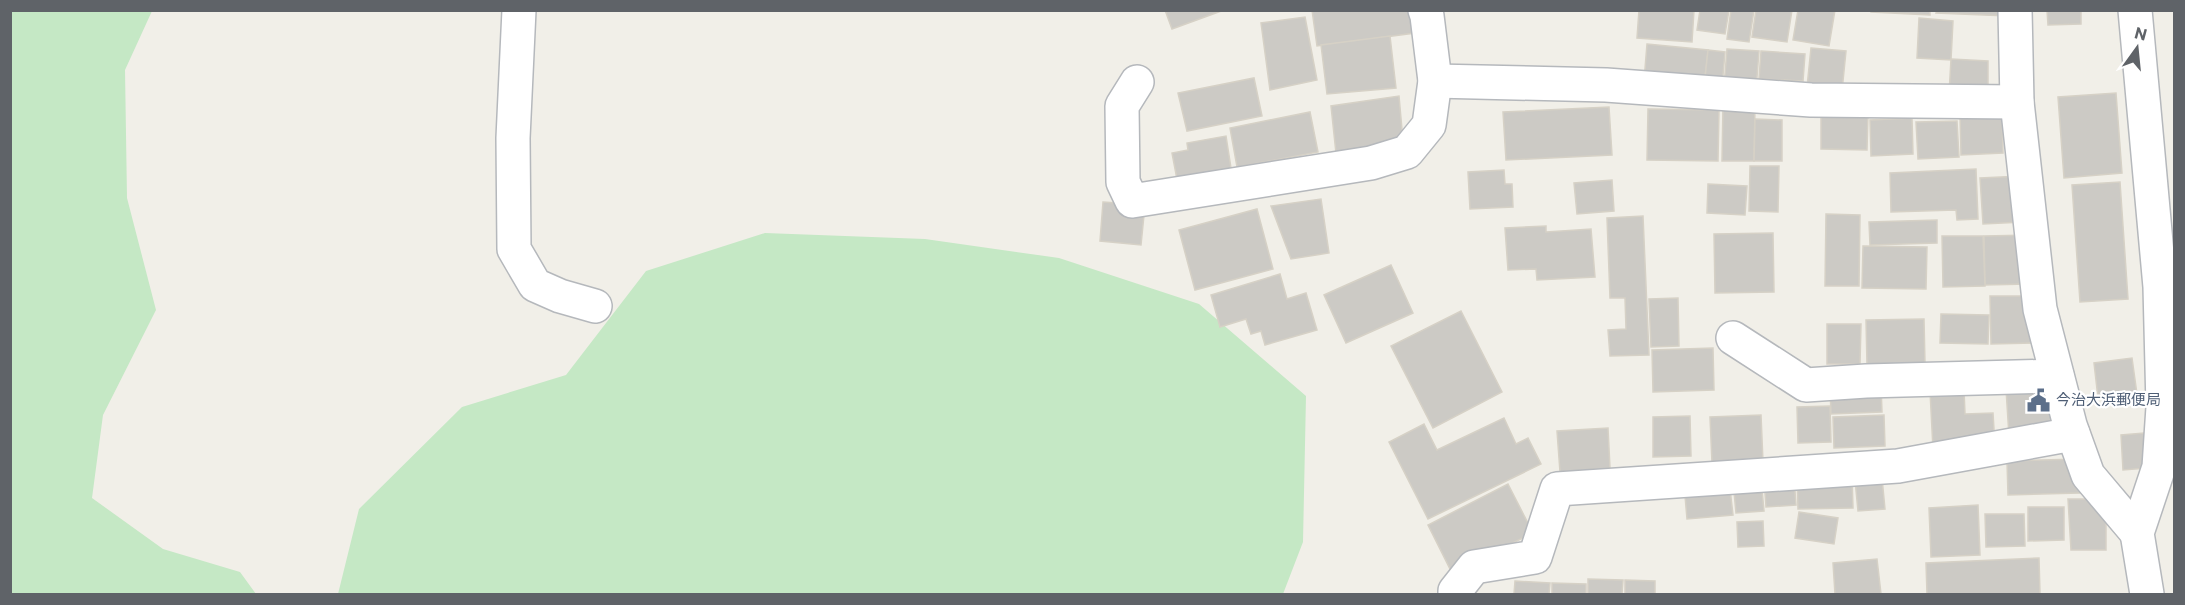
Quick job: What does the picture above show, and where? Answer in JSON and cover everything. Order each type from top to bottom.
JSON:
[{"type":"street","points":[[519,10],[513,138],[514,249],[535,285],[560,296],[595,306]]},
{"type":"street","points":[[1137,82],[1122,106],[1123,183],[1132,201],[1371,163],[1407,152],[1429,125],[1435,81],[1425,10]]},
{"type":"street","points":[[2015,10],[2017,102],[2040,309],[2073,434],[2088,475],[2137,533]]},
{"type":"street","points":[[2135,10],[2160,287],[2163,408],[2159,467],[2137,533],[2147,594]]},
{"type":"street","points":[[1435,81],[1606,85],[1811,100],[2017,102]]},
{"type":"street","points":[[1733,338],[1806,386],[1866,381],[2057,376]]},
{"type":"street","points":[[1455,594],[1474,567],[1535,556],[1557,489],[1898,466],[2073,434]]},
{"type":"green space","points":[[10,11],[152,11],[125,70],[127,198],[156,310],[103,415],[92,498],[163,549],[240,572],[256,594],[11,594]]},
{"type":"green space","points":[[765,233],[925,239],[1059,258],[1199,304],[1306,396],[1303,542],[1283,594],[338,594],[359,509],[462,407],[566,375],[646,271]]},
{"type":"building","points":[[1165,10],[1224,10],[1172,29]]},
{"type":"building","points":[[1312,10],[1412,10],[1415,33],[1317,46]]},
{"type":"building","points":[[1639,10],[1694,10],[1692,42],[1637,38]]},
{"type":"building","points":[[1700,10],[1729,10],[1725,34],[1697,30]]},
{"type":"building","points":[[1731,10],[1754,10],[1749,42],[1727,39]]},
{"type":"building","points":[[1756,10],[1792,10],[1787,42],[1752,37]]},
{"type":"building","points":[[1798,10],[1835,10],[1829,46],[1793,40]]},
{"type":"building","points":[[1871,10],[1930,10],[1930,15],[1871,12]]},
{"type":"building","points":[[1937,10],[2009,10],[2008,16],[1936,13]]},
{"type":"building","points":[[2047,10],[2081,10],[2081,24],[2048,25]]},
{"type":"building","points":[[1305,17],[1317,80],[1270,90],[1261,23]]},
{"type":"building","points":[[1919,18],[1953,21],[1951,60],[1917,58]]},
{"type":"building","points":[[1390,36],[1396,88],[1327,94],[1321,45]]},
{"type":"building","points":[[1647,44],[1708,50],[1704,87],[1644,81]]},
{"type":"building","points":[[1811,48],[1846,51],[1842,91],[1807,87]]},
{"type":"building","points":[[1727,49],[1759,51],[1756,90],[1724,87]]},
{"type":"building","points":[[1708,50],[1725,52],[1722,87],[1704,87]]},
{"type":"building","points":[[1761,51],[1805,54],[1803,81],[1759,79]]},
{"type":"building","points":[[1951,59],[1988,61],[1988,97],[1949,95]]},
{"type":"building","points":[[1254,78],[1262,116],[1187,131],[1178,93]]},
{"type":"building","points":[[2116,93],[2122,173],[2064,178],[2058,97]]},
{"type":"building","points":[[1399,96],[1403,141],[1336,153],[1331,106]]},
{"type":"building","points":[[1723,105],[1755,106],[1754,161],[1722,161]]},
{"type":"building","points":[[1609,107],[1612,155],[1506,160],[1503,112]]},
{"type":"building","points":[[1648,109],[1719,110],[1718,161],[1647,160]]},
{"type":"building","points":[[1310,112],[1318,152],[1237,167],[1230,128]]},
{"type":"building","points":[[1821,113],[1868,114],[1867,150],[1821,149]]},
{"type":"building","points":[[2002,113],[2003,153],[1961,155],[1960,116]]},
{"type":"building","points":[[1912,118],[1913,154],[1871,156],[1870,120]]},
{"type":"building","points":[[1755,119],[1782,120],[1782,161],[1754,161]]},
{"type":"building","points":[[1957,121],[1959,157],[1918,159],[1916,122]]},
{"type":"building","points":[[1226,136],[1233,181],[1179,190],[1172,153],[1188,150],[1187,143]]},
{"type":"building","points":[[1750,166],[1779,166],[1778,212],[1749,211]]},
{"type":"building","points":[[1976,169],[1978,219],[1957,220],[1956,210],[1891,212],[1890,173]]},
{"type":"building","points":[[1504,170],[1505,184],[1512,184],[1513,207],[1470,209],[1468,172]]},
{"type":"building","points":[[2021,176],[2023,222],[1983,224],[1980,178]]},
{"type":"building","points":[[1612,180],[1614,211],[1577,214],[1574,183]]},
{"type":"building","points":[[2120,182],[2128,299],[2080,302],[2072,185]]},
{"type":"building","points":[[1708,184],[1747,186],[1745,215],[1707,213]]},
{"type":"building","points":[[1321,199],[1329,253],[1291,259],[1271,206]]},
{"type":"building","points":[[1103,202],[1145,205],[1141,245],[1100,241]]},
{"type":"building","points":[[1257,209],[1273,269],[1195,290],[1179,230]]},
{"type":"building","points":[[1826,214],[1860,215],[1859,286],[1825,286]]},
{"type":"building","points":[[1643,216],[1649,355],[1610,356],[1608,330],[1626,329],[1625,298],[1610,298],[1607,218]]},
{"type":"building","points":[[1937,220],[1937,243],[1870,245],[1869,222]]},
{"type":"building","points":[[1546,226],[1546,232],[1591,229],[1595,277],[1537,280],[1536,269],[1508,270],[1505,228]]},
{"type":"building","points":[[1773,233],[1774,292],[1715,293],[1714,234]]},
{"type":"building","points":[[2032,235],[2028,284],[1985,285],[1984,236]]},
{"type":"building","points":[[1942,236],[1983,236],[1985,286],[1943,287]]},
{"type":"building","points":[[1863,246],[1927,247],[1926,289],[1862,288]]},
{"type":"building","points":[[1391,265],[1413,313],[1346,343],[1324,295]]},
{"type":"building","points":[[1280,274],[1287,299],[1306,293],[1317,330],[1265,345],[1261,331],[1251,334],[1246,319],[1220,327],[1211,295]]},
{"type":"building","points":[[1990,296],[2036,296],[2036,343],[1991,344]]},
{"type":"building","points":[[1678,298],[1679,346],[1651,347],[1649,299]]},
{"type":"building","points":[[1461,311],[1502,392],[1433,428],[1391,346]]},
{"type":"building","points":[[1941,314],[1989,315],[1988,344],[1940,343]]},
{"type":"building","points":[[1924,319],[1925,364],[1867,365],[1866,320]]},
{"type":"building","points":[[1827,324],[1861,324],[1860,364],[1827,364]]},
{"type":"building","points":[[1713,348],[1714,390],[1653,392],[1652,350]]},
{"type":"building","points":[[2132,358],[2137,394],[2098,398],[2094,363]]},
{"type":"building","points":[[1881,385],[1882,412],[1831,414],[1830,387]]},
{"type":"building","points":[[2057,386],[2059,433],[2009,436],[2006,389]]},
{"type":"building","points":[[1964,390],[1965,414],[1993,413],[1995,446],[1933,449],[1930,391]]},
{"type":"building","points":[[1830,406],[1831,442],[1798,443],[1797,407]]},
{"type":"building","points":[[1761,415],[1763,462],[1712,463],[1710,417]]},
{"type":"building","points":[[1884,415],[1885,446],[1834,448],[1833,417]]},
{"type":"building","points":[[1690,416],[1691,456],[1653,457],[1653,417]]},
{"type":"building","points":[[1504,418],[1516,444],[1528,438],[1541,464],[1428,519],[1389,442],[1424,424],[1437,450]]},
{"type":"building","points":[[1608,428],[1610,468],[1560,472],[1557,431]]},
{"type":"building","points":[[2144,433],[2147,468],[2123,470],[2121,435]]},
{"type":"building","points":[[2079,459],[2080,493],[2008,495],[2007,461]]},
{"type":"building","points":[[1852,476],[1853,508],[1798,509],[1797,477]]},
{"type":"building","points":[[1794,477],[1796,505],[1766,507],[1764,479]]},
{"type":"building","points":[[1882,478],[1885,509],[1858,511],[1855,480]]},
{"type":"building","points":[[1761,479],[1764,511],[1736,513],[1733,481]]},
{"type":"building","points":[[1729,480],[1733,515],[1687,519],[1684,484]]},
{"type":"building","points":[[1508,484],[1533,533],[1452,573],[1428,525]]},
{"type":"building","points":[[2068,499],[2098,499],[2106,513],[2106,550],[2071,550]]},
{"type":"building","points":[[1978,505],[1980,555],[1931,557],[1929,508]]},
{"type":"building","points":[[2028,507],[2064,507],[2064,540],[2028,541]]},
{"type":"building","points":[[1799,512],[1838,518],[1834,544],[1795,538]]},
{"type":"building","points":[[1985,514],[2024,514],[2025,546],[1986,547]]},
{"type":"building","points":[[1763,521],[1764,546],[1738,547],[1737,522]]},
{"type":"building","points":[[2039,558],[2040,594],[1927,594],[1926,563]]},
{"type":"building","points":[[1877,559],[1881,594],[1835,594],[1833,563]]},
{"type":"building","points":[[1588,579],[1623,580],[1622,594],[1588,594]]},
{"type":"building","points":[[1625,580],[1655,581],[1655,594],[1625,594]]},
{"type":"building","points":[[1515,581],[1550,583],[1549,594],[1514,594]]},
{"type":"building","points":[[1552,583],[1586,584],[1586,594],[1552,594]]},
{"type":"place","name":"今治大浜郵便局","points":[[2038,400]]}]
